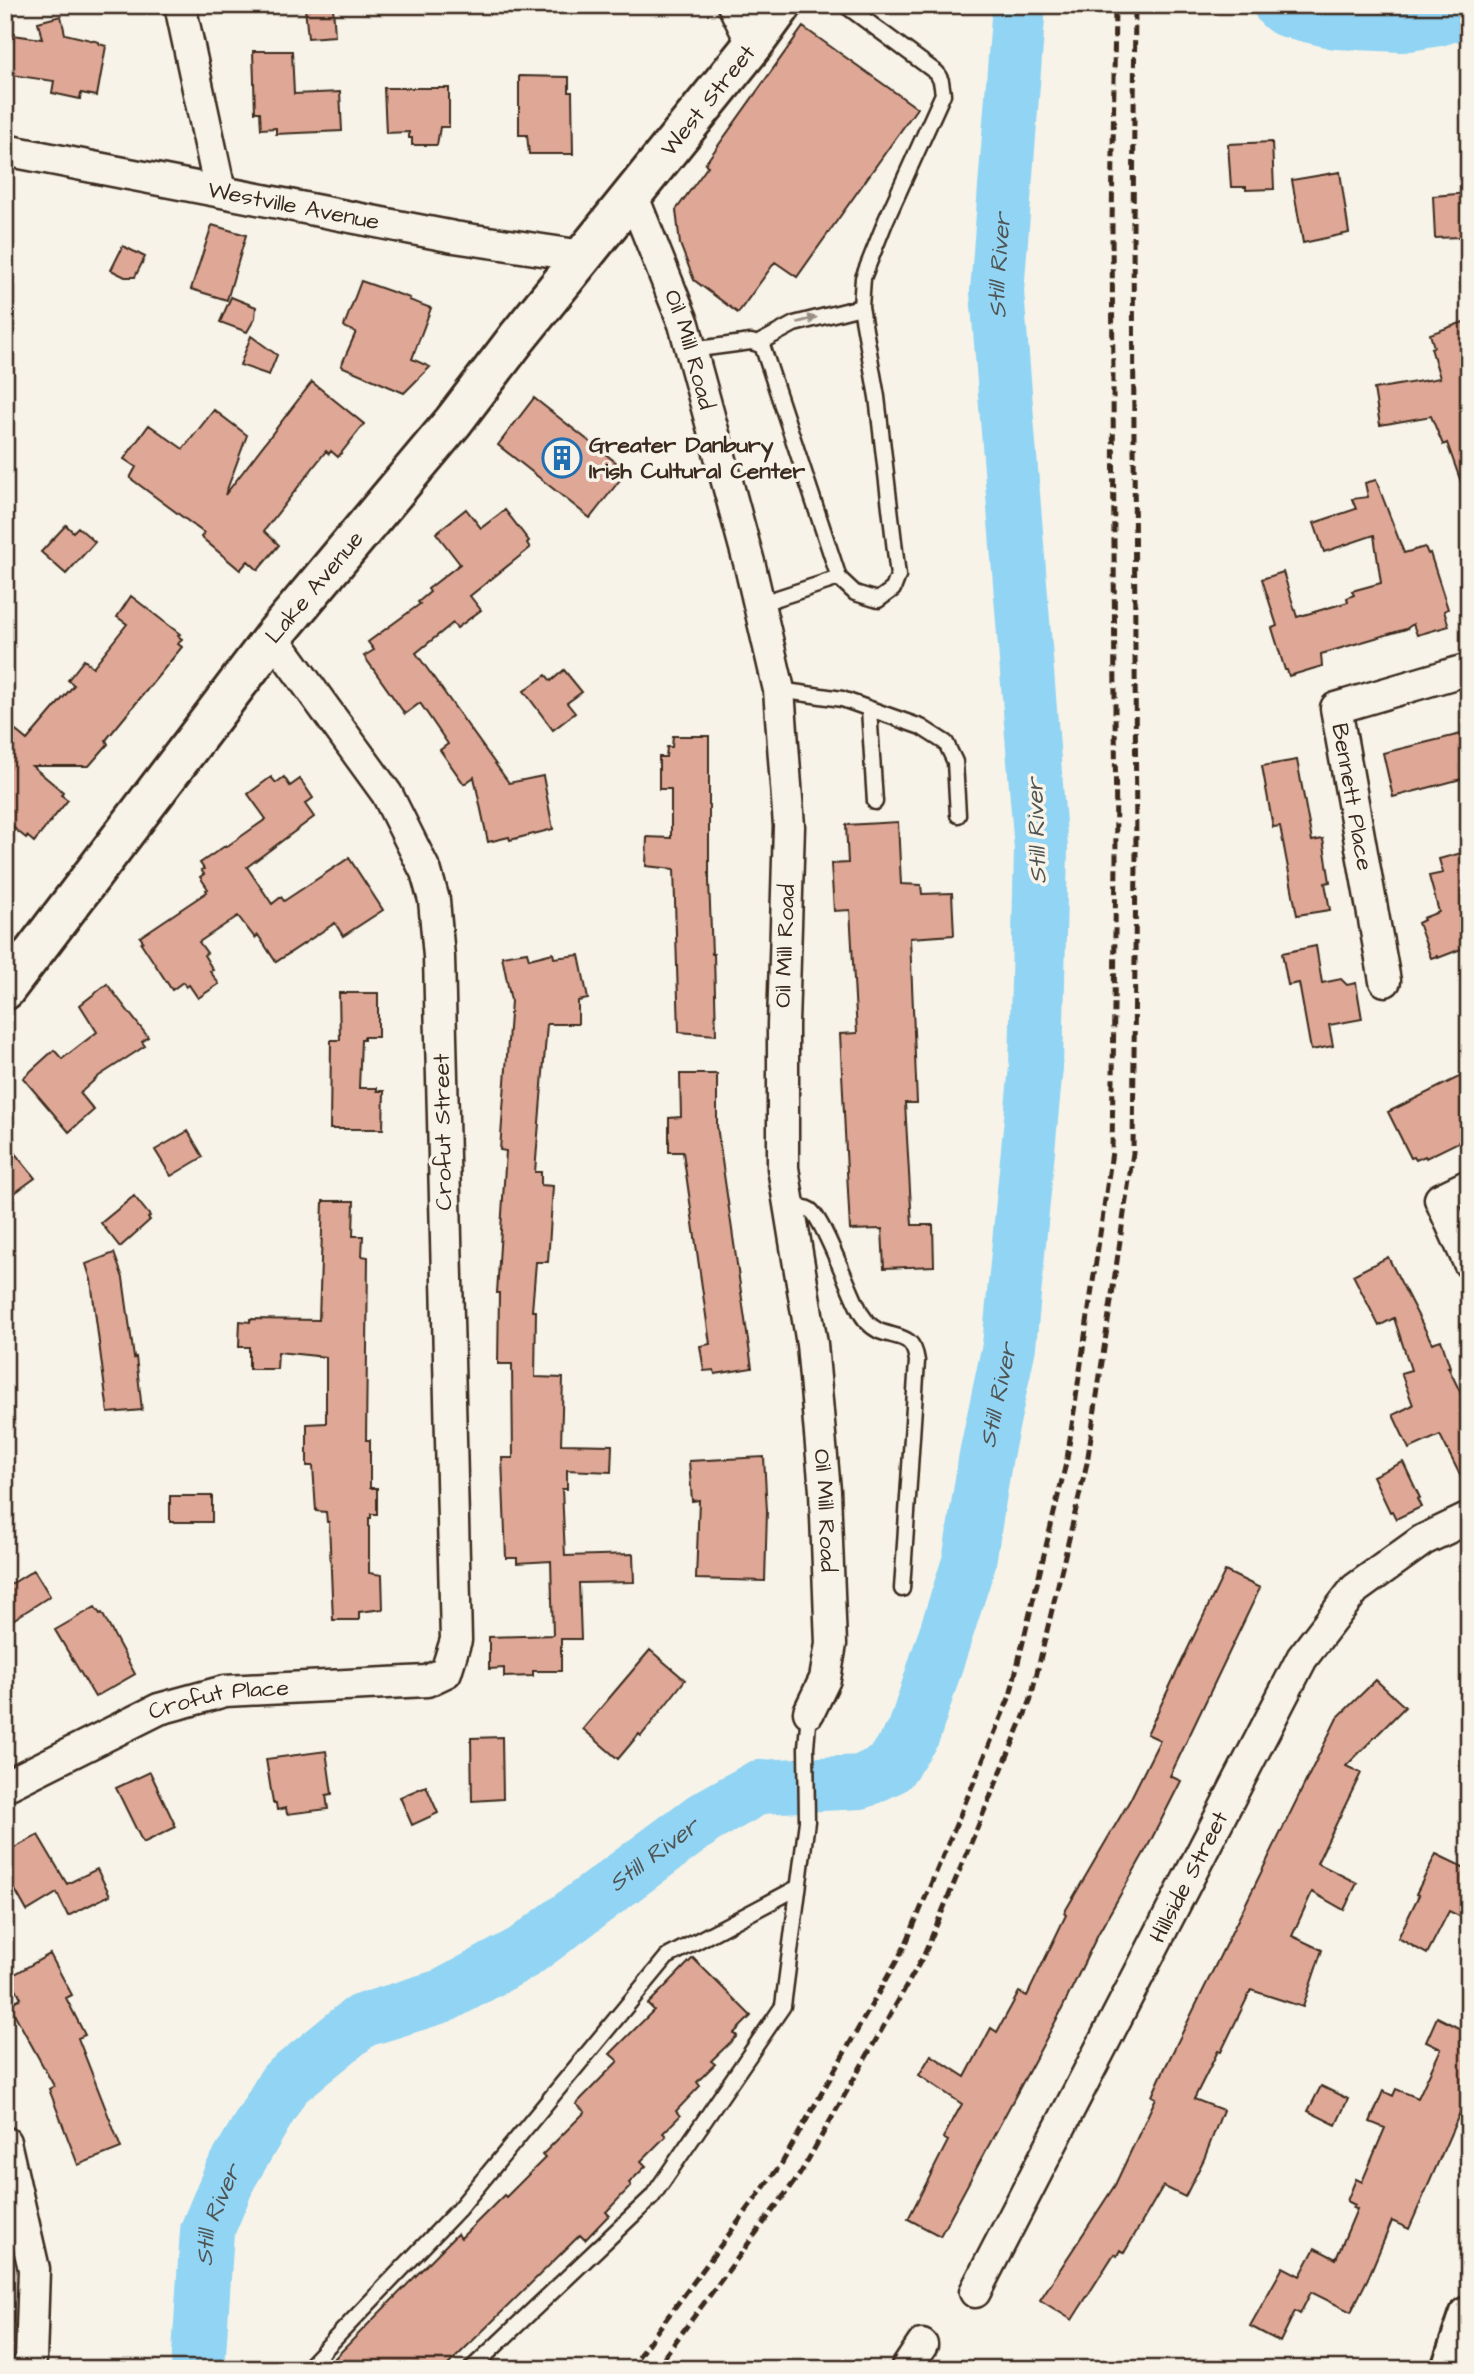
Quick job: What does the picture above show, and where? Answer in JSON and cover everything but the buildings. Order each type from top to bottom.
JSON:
[{"type":"main road","name":"West Street","points":[[632,194],[753,45],[782,5]]},
{"type":"main road","name":"Lake Avenue","points":[[5,990],[272,638],[453,422],[632,194]]},
{"type":"main road","points":[[1451,2369],[1469,2316]]},
{"type":"street","points":[[180,5],[220,191]]},
{"type":"street","points":[[733,5],[753,45]]},
{"type":"street","name":"Westville Avenue","points":[[5,150],[454,237],[583,256]]},
{"type":"street","name":"Oil Mill Road","points":[[632,194],[684,324],[759,604],[779,690],[789,826],[783,1025],[783,1168],[812,1344],[825,1491],[831,1644],[825,1679],[808,1712]]},
{"type":"street","name":"Crofut Street","points":[[272,638],[387,794],[426,872],[434,900],[439,957],[456,1640],[446,1672]]},
{"type":"street","name":"Bennett Place","points":[[1385,981],[1336,708],[1469,669]]},
{"type":"street","points":[[1469,1185],[1440,1199],[1469,1263]]},
{"type":"street","name":"Hillside Street","points":[[975,2292],[1302,1658],[1355,1589],[1423,1540],[1469,1518]]},
{"type":"street","name":"Crofut Place","points":[[5,1786],[159,1709],[225,1691],[427,1682],[446,1672]]},
{"type":"street","points":[[5,2142],[34,2269],[28,2365]]},
{"type":"lane","points":[[691,350],[751,342],[762,345],[839,578],[855,593],[878,600],[893,589],[898,576],[877,397],[861,307],[863,278],[943,94],[937,73],[845,5]]},
{"type":"lane","points":[[757,344],[794,324],[861,307]]},
{"type":"lane","points":[[759,604],[839,578]]},
{"type":"lane","points":[[779,690],[842,699],[921,727],[946,743],[955,762],[958,815]]},
{"type":"lane","points":[[869,709],[875,802]]},
{"type":"lane","points":[[789,1206],[802,1207],[817,1216],[844,1279],[866,1320],[881,1331],[906,1339],[915,1349],[918,1361],[902,1589]]},
{"type":"lane","points":[[471,2369],[652,2197],[783,2006],[807,1821],[808,1712]]},
{"type":"lane","points":[[306,2369],[458,2210],[667,1957],[797,1888]]},
{"type":"waterway","name":"Still River","points":[[198,2369],[207,2231],[230,2176],[284,2084],[361,2021],[445,1995],[524,1952],[704,1818],[759,1787],[861,1782],[890,1768],[914,1732],[969,1562],[986,1455],[1009,1346],[1036,1067],[1041,849],[997,292],[1019,5]]},
{"type":"waterway","name":"Still River","points":[[1280,5],[1286,10],[1336,22],[1402,25],[1438,19],[1469,9]]},
{"type":"railway","points":[[629,2369],[782,2163],[905,1946],[1010,1696],[1067,1459],[1112,1152],[1116,861],[1112,228],[1115,5]]},
{"type":"railway","points":[[655,2369],[800,2174],[924,1955],[1030,1702],[1087,1463],[1133,1153],[1136,861],[1133,228],[1135,5]]},
{"type":"place","name":"Greater Danbury Irish Cultural Center","points":[[562,458]]}]
